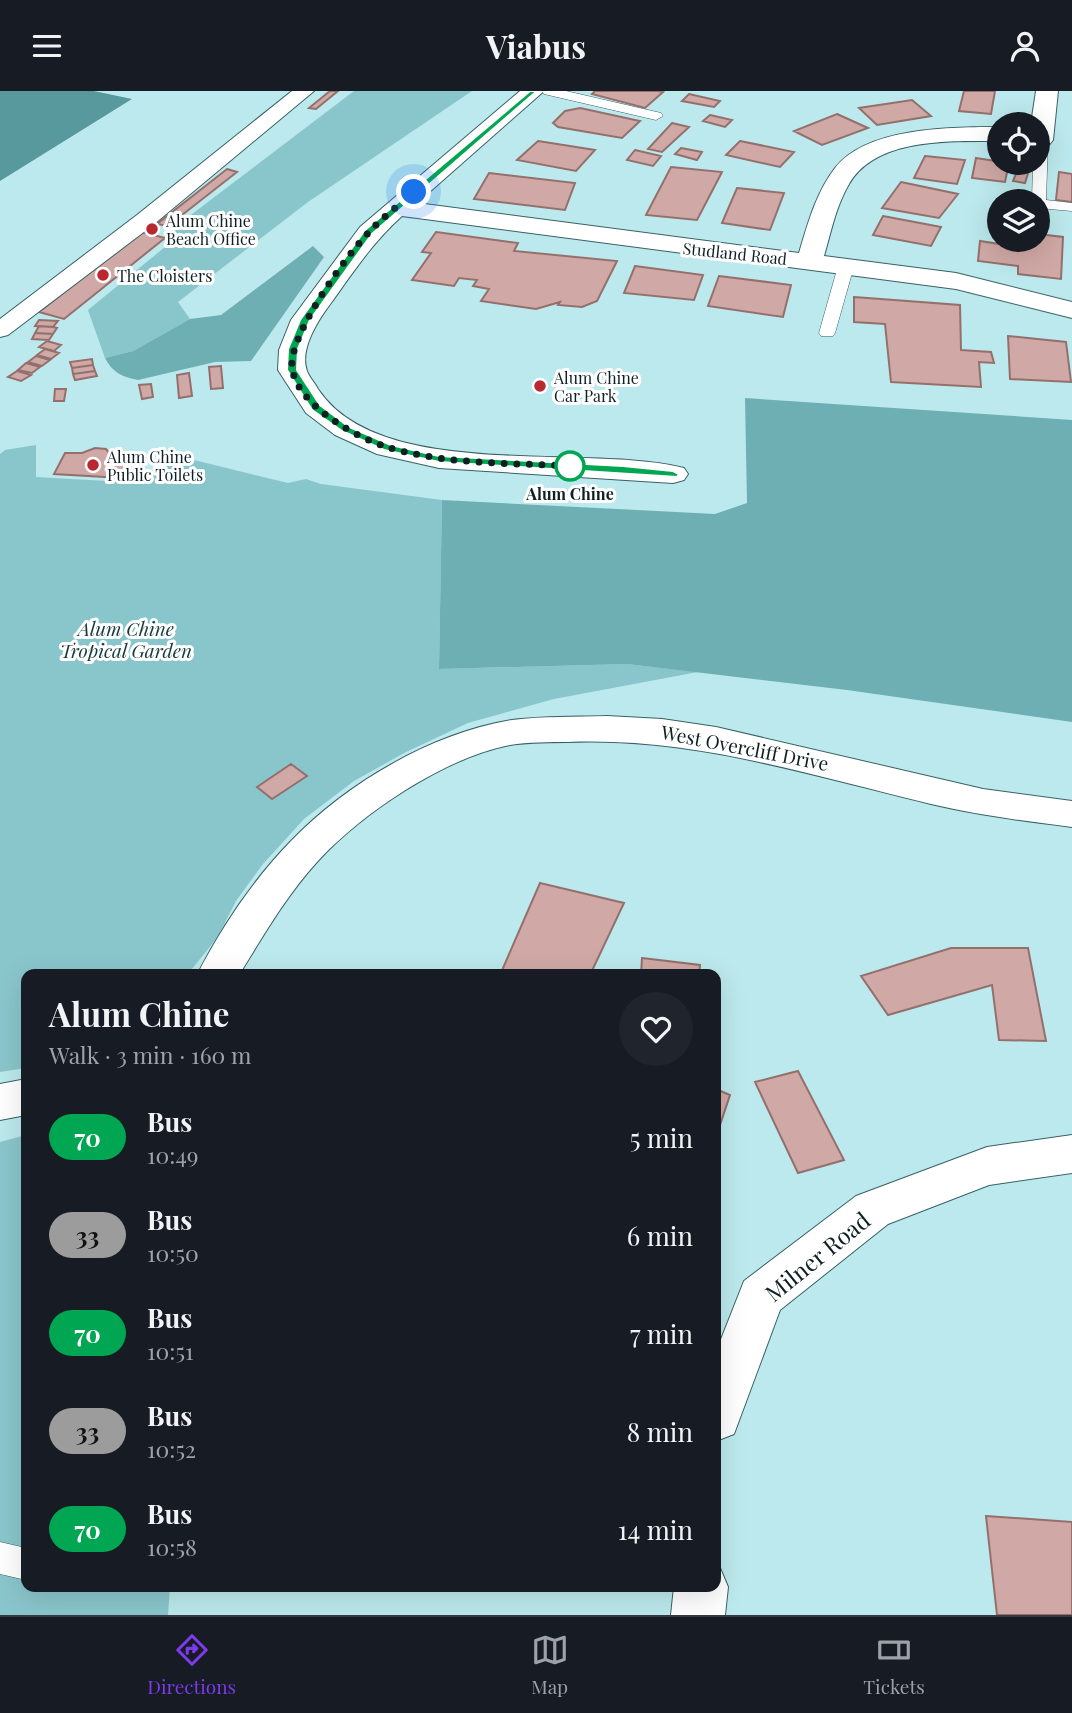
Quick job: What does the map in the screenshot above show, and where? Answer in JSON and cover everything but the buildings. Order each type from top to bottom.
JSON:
[{"type":"street","points":[[0,330],[145,220],[304,91]]},
{"type":"street","points":[[533,91],[369,232],[305,320],[294,345],[292,370],[316,407],[345,429],[388,448],[439,459],[673,474]]},
{"type":"street","points":[[1047,91],[1047,112]]},
{"type":"street","points":[[810,261],[826,204],[852,163],[902,142],[955,134],[987,134]]},
{"type":"street","name":"Studland Road","points":[[395,208],[956,281],[1072,310]]},
{"type":"street","name":"West Overcliff Drive","points":[[221,969],[286,874],[319,836],[375,793],[438,757],[509,733],[589,726],[664,729],[789,752],[984,802],[1072,814]]},
{"type":"street","points":[[0,1102],[21,1098]]},
{"type":"street","name":"Milner Road","points":[[721,1404],[761,1296],[872,1210],[987,1166],[1072,1154]]},
{"type":"street","points":[[698,1615],[700,1592]]},
{"type":"lane","points":[[549,91],[656,116]]},
{"type":"lane","points":[[1043,175],[1039,204],[1072,208]]},
{"type":"lane","points":[[827,333],[846,266]]},
{"type":"lane","points":[[0,1558],[21,1563]]},
{"type":"green space","points":[[354,91],[472,91],[308,202],[178,302],[190,319],[133,351],[105,358],[88,310],[176,238],[175,227]]},
{"type":"green space","name":"Alum Chine Tropical Garden","points":[[36,445],[36,477],[125,482],[175,461],[190,459],[288,483],[306,479],[321,484],[442,500],[439,669],[627,664],[698,672],[554,699],[468,723],[406,752],[354,781],[304,819],[263,864],[236,901],[217,938],[192,969],[21,969],[21,1069],[0,1072],[0,454],[5,450]]},
{"type":"green space","points":[[21,1136],[21,1592],[170,1592],[168,1615],[0,1615],[0,1142]]},
{"type":"shaded area","points":[[0,91],[94,91],[132,99],[0,181]]},
{"type":"shaded area","points":[[313,246],[324,257],[251,361],[215,362],[138,380],[118,373],[105,358],[133,351],[190,319],[221,315]]},
{"type":"shaded area","points":[[745,398],[1072,420],[1072,722],[847,690],[627,664],[439,669],[442,500],[715,514],[747,503]]},
{"type":"bus line","name":"70","points":[[533,91],[369,232],[305,320],[293,349],[292,370],[303,391],[316,407],[345,429],[388,448],[439,459],[673,474]]},
{"type":"place","name":"Alum Chine Beach Office","points":[[152,229]]},
{"type":"place","name":"The Cloisters","points":[[103,275]]},
{"type":"place","name":"Alum Chine Car Park","points":[[540,386]]},
{"type":"place","name":"Alum Chine Public Toilets","points":[[93,465]]},
{"type":"place","name":"Alum Chine","points":[[570,466]]},
{"type":"route","points":[[414,192],[369,232],[305,320],[293,349],[292,370],[303,391],[316,407],[345,429],[388,448],[439,459],[575,466],[570,466]]}]
